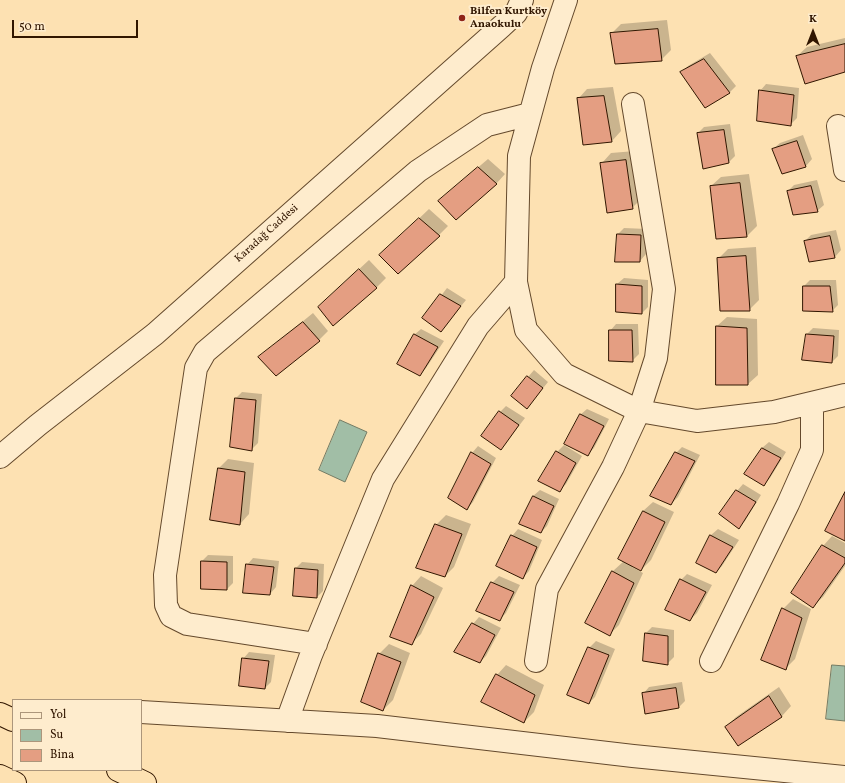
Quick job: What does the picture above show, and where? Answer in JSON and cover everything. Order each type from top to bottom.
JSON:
[{"type":"highway","points":[[0,714],[12,720]]},
{"type":"highway","points":[[120,771],[146,783]]},
{"type":"highway","points":[[0,776],[15,783]]},
{"type":"street","name":"Karadağ Caddesi","points":[[0,457],[38,425],[155,334],[502,26],[516,13],[522,0]]},
{"type":"street","points":[[566,0],[543,68],[519,156],[516,282],[526,330],[564,374],[639,411],[697,421],[774,412],[845,395]]},
{"type":"street","points":[[536,661],[547,589],[613,467],[639,411],[656,358],[664,289],[633,104]]},
{"type":"street","points":[[316,644],[186,624],[171,616],[166,605],[165,575],[196,368],[205,352],[418,171],[487,125],[530,114]]},
{"type":"street","points":[[838,126],[845,170]]},
{"type":"street","points":[[287,721],[316,644],[383,479],[478,326],[516,282]]},
{"type":"street","points":[[711,661],[788,504],[812,450],[812,403]]},
{"type":"street","points":[[142,712],[377,726],[625,755],[845,777]]},
{"type":"water","points":[[340,420],[367,432],[345,482],[319,470]]},
{"type":"water","points":[[832,665],[845,666],[845,721],[826,719]]},
{"type":"building","points":[[658,29],[662,61],[615,64],[610,33]]},
{"type":"building","points":[[845,44],[845,72],[805,84],[796,56]]},
{"type":"building","points":[[704,59],[730,93],[705,108],[680,72]]},
{"type":"building","points":[[759,90],[794,95],[791,126],[757,121]]},
{"type":"building","points":[[604,96],[612,142],[583,145],[577,98]]},
{"type":"building","points":[[724,130],[729,163],[703,169],[697,133]]},
{"type":"building","points":[[797,141],[806,167],[782,174],[772,149]]},
{"type":"building","points":[[626,160],[633,209],[607,213],[600,163]]},
{"type":"building","points":[[478,167],[497,184],[456,220],[438,201]]},
{"type":"building","points":[[740,183],[747,237],[716,239],[710,186]]},
{"type":"building","points":[[811,186],[818,212],[793,215],[787,191]]},
{"type":"building","points":[[419,218],[440,236],[398,274],[379,255]]},
{"type":"building","points":[[617,234],[641,235],[640,262],[615,262]]},
{"type":"building","points":[[830,236],[835,258],[809,262],[804,241]]},
{"type":"building","points":[[746,256],[750,311],[720,311],[717,258]]},
{"type":"building","points":[[359,269],[377,288],[333,326],[318,307]]},
{"type":"building","points":[[616,284],[642,286],[642,314],[616,312]]},
{"type":"building","points":[[803,286],[830,286],[833,312],[803,311]]},
{"type":"building","points":[[440,294],[461,306],[441,332],[422,318]]},
{"type":"building","points":[[303,322],[320,341],[276,376],[258,357]]},
{"type":"building","points":[[716,326],[747,328],[748,385],[716,385]]},
{"type":"building","points":[[609,330],[632,330],[633,362],[609,361]]},
{"type":"building","points":[[414,334],[438,347],[420,376],[397,364]]},
{"type":"building","points":[[806,334],[834,336],[832,363],[802,360]]},
{"type":"building","points":[[527,376],[543,388],[527,409],[511,396]]},
{"type":"building","points":[[235,398],[256,400],[252,451],[230,447]]},
{"type":"building","points":[[499,411],[519,425],[501,450],[481,436]]},
{"type":"building","points":[[580,414],[604,426],[588,456],[564,444]]},
{"type":"building","points":[[762,448],[781,458],[764,486],[744,474]]},
{"type":"building","points":[[556,451],[576,463],[560,492],[538,481]]},
{"type":"building","points":[[471,452],[491,464],[467,510],[448,498]]},
{"type":"building","points":[[675,452],[695,461],[671,505],[650,496]]},
{"type":"building","points":[[218,468],[245,472],[240,525],[210,520]]},
{"type":"building","points":[[736,490],[756,502],[739,529],[719,514]]},
{"type":"building","points":[[845,492],[845,541],[825,531]]},
{"type":"building","points":[[533,496],[554,506],[541,533],[519,524]]},
{"type":"building","points":[[643,511],[665,522],[641,571],[618,559]]},
{"type":"building","points":[[435,524],[462,534],[445,577],[416,568]]},
{"type":"building","points":[[511,535],[537,547],[523,579],[496,566]]},
{"type":"building","points":[[710,535],[733,547],[716,573],[696,563]]},
{"type":"building","points":[[822,545],[845,558],[845,563],[813,608],[791,593]]},
{"type":"building","points":[[201,561],[227,562],[227,590],[201,589]]},
{"type":"building","points":[[246,564],[274,567],[270,595],[243,593]]},
{"type":"building","points":[[295,568],[318,570],[317,598],[293,596]]},
{"type":"building","points":[[612,571],[634,583],[610,636],[585,623]]},
{"type":"building","points":[[680,579],[706,592],[690,621],[665,610]]},
{"type":"building","points":[[491,582],[514,592],[500,621],[476,611]]},
{"type":"building","points":[[411,585],[434,597],[412,645],[390,637]]},
{"type":"building","points":[[782,608],[802,618],[786,670],[761,660]]},
{"type":"building","points":[[472,623],[495,635],[480,663],[454,652]]},
{"type":"building","points":[[645,633],[668,636],[668,665],[643,661]]},
{"type":"building","points":[[588,647],[609,655],[589,704],[567,695]]},
{"type":"building","points":[[378,653],[401,662],[383,711],[361,702]]},
{"type":"building","points":[[242,658],[269,661],[265,689],[239,686]]},
{"type":"building","points":[[496,674],[535,695],[524,723],[481,702]]},
{"type":"building","points":[[676,688],[679,708],[645,714],[642,693]]},
{"type":"building","points":[[769,696],[782,717],[738,746],[725,727]]},
{"type":"place","name":"Bilfen Kurtköy Anaokulu","points":[[462,18]]}]
